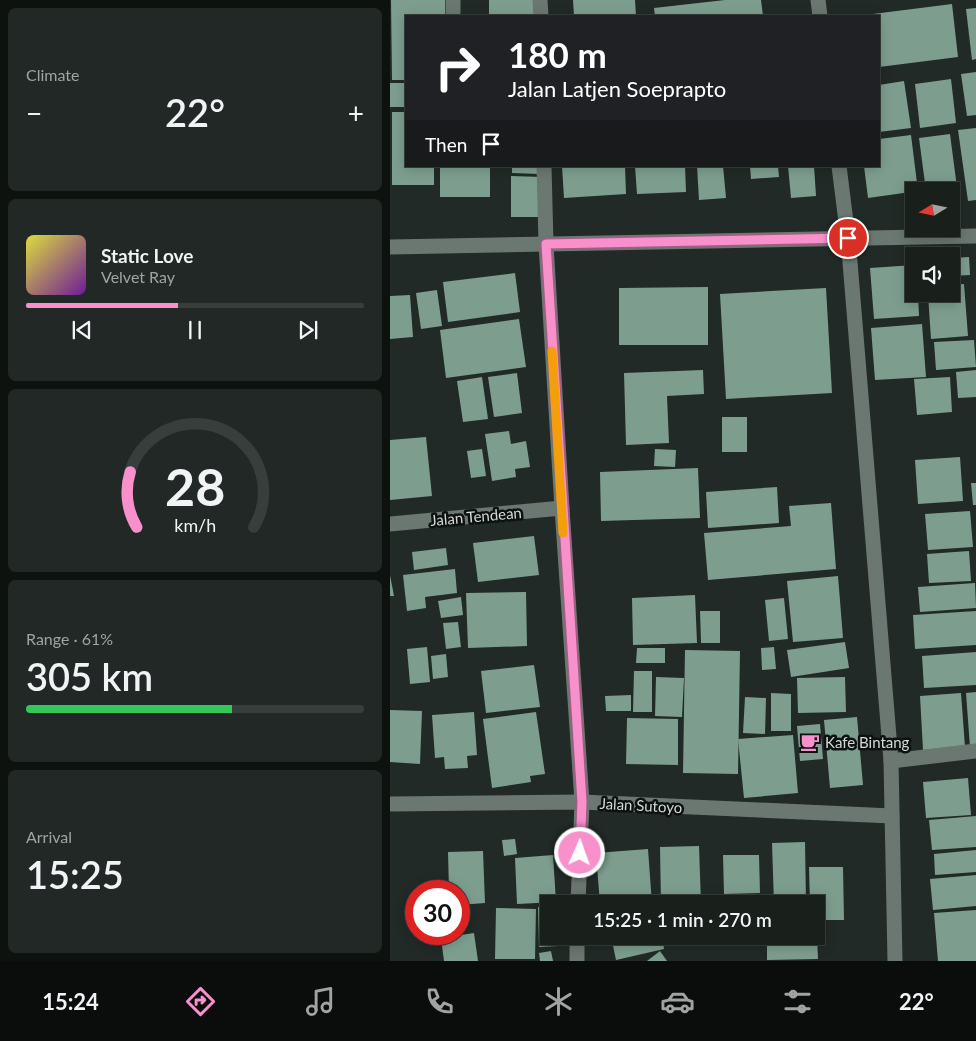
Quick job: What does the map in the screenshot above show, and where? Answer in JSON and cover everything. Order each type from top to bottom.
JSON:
[{"type":"street","points":[[453,0],[453,15]]},
{"type":"street","points":[[540,0],[541,15]]},
{"type":"street","points":[[818,0],[820,15]]},
{"type":"street","points":[[544,167],[546,244],[582,802],[578,895]]},
{"type":"street","points":[[839,167],[848,238],[891,761],[895,961]]},
{"type":"street","points":[[390,247],[976,236]]},
{"type":"street","name":"Jalan Tendean","points":[[390,524],[562,508]]},
{"type":"street","points":[[891,761],[976,751]]},
{"type":"street","name":"Jalan Sutoyo","points":[[390,804],[582,802],[892,816]]},
{"type":"street","points":[[576,961],[577,945]]},
{"type":"building","points":[[391,0],[445,0],[445,15],[405,15],[405,80],[392,80]]},
{"type":"building","points":[[489,0],[538,0],[538,15],[489,15]]},
{"type":"building","points":[[573,0],[635,0],[636,15],[574,15]]},
{"type":"building","points":[[725,0],[761,0],[763,15],[655,15],[654,8]]},
{"type":"building","points":[[952,4],[958,57],[880,67],[880,15],[865,15]]},
{"type":"building","points":[[976,8],[976,59],[972,60],[966,9]]},
{"type":"building","points":[[976,72],[976,115],[967,116],[961,74]]},
{"type":"building","points":[[951,79],[956,123],[920,128],[915,84]]},
{"type":"building","points":[[904,81],[911,128],[880,132],[880,85]]},
{"type":"building","points":[[390,83],[405,83],[405,107],[390,107]]},
{"type":"building","points":[[392,112],[405,112],[405,167],[434,167],[434,185],[392,185]]},
{"type":"building","points":[[976,128],[976,200],[968,201],[958,130]]},
{"type":"building","points":[[950,134],[956,182],[925,182],[919,138]]},
{"type":"building","points":[[911,135],[917,182],[905,182],[905,193],[868,198],[864,167],[880,167],[880,139]]},
{"type":"building","points":[[440,167],[490,167],[490,197],[440,197]]},
{"type":"building","points":[[512,167],[540,167],[540,174],[512,173]]},
{"type":"building","points":[[562,167],[625,167],[626,194],[564,198]]},
{"type":"building","points":[[635,167],[685,167],[686,192],[637,194]]},
{"type":"building","points":[[697,167],[723,167],[726,198],[699,200]]},
{"type":"building","points":[[750,167],[778,167],[779,177],[751,179]]},
{"type":"building","points":[[788,167],[814,167],[816,196],[791,198]]},
{"type":"building","points":[[511,176],[543,177],[543,217],[511,217]]},
{"type":"building","points":[[969,257],[970,275],[960,276],[960,258]]},
{"type":"building","points":[[905,266],[905,302],[918,302],[919,316],[874,319],[870,268]]},
{"type":"building","points":[[515,273],[520,312],[448,322],[443,282]]},
{"type":"building","points":[[960,284],[964,284],[968,336],[931,339],[929,302],[960,302]]},
{"type":"building","points":[[708,287],[708,345],[619,345],[619,288]]},
{"type":"building","points":[[826,288],[832,393],[726,399],[720,294]]},
{"type":"building","points":[[437,290],[442,326],[421,329],[416,293]]},
{"type":"building","points":[[410,295],[413,337],[390,339],[390,296]]},
{"type":"building","points":[[519,319],[526,367],[446,378],[440,330]]},
{"type":"building","points":[[922,324],[926,377],[875,380],[871,328]]},
{"type":"building","points":[[974,340],[976,367],[936,370],[934,342]]},
{"type":"building","points":[[703,370],[704,394],[667,396],[669,443],[626,445],[624,373]]},
{"type":"building","points":[[976,370],[976,397],[958,398],[956,372]]},
{"type":"building","points":[[517,373],[522,413],[494,417],[488,377]]},
{"type":"building","points":[[482,377],[488,419],[463,422],[457,381]]},
{"type":"building","points":[[950,377],[952,412],[917,415],[914,379]]},
{"type":"building","points":[[722,417],[747,417],[747,452],[722,452]]},
{"type":"building","points":[[509,431],[511,444],[526,441],[530,467],[515,469],[516,477],[492,481],[485,434]]},
{"type":"building","points":[[426,437],[432,496],[390,500],[390,440]]},
{"type":"building","points":[[482,449],[486,476],[471,478],[467,451]]},
{"type":"building","points":[[655,449],[676,450],[675,467],[654,466]]},
{"type":"building","points":[[960,457],[963,501],[918,504],[915,460]]},
{"type":"building","points":[[698,468],[700,518],[601,521],[600,472]]},
{"type":"building","points":[[971,483],[976,483],[976,505],[973,505]]},
{"type":"building","points":[[777,487],[779,523],[708,528],[706,492]]},
{"type":"building","points":[[831,503],[836,569],[708,580],[704,533],[791,526],[789,506]]},
{"type":"building","points":[[970,511],[973,547],[928,550],[925,514]]},
{"type":"building","points":[[534,536],[539,575],[478,582],[473,543]]},
{"type":"building","points":[[446,548],[448,565],[414,570],[412,552]]},
{"type":"building","points":[[969,551],[971,581],[929,583],[927,554]]},
{"type":"building","points":[[455,569],[457,593],[425,597],[426,608],[407,611],[403,575]]},
{"type":"building","points":[[390,575],[394,596],[390,596]]},
{"type":"building","points":[[838,576],[843,638],[793,642],[787,581]]},
{"type":"building","points":[[975,583],[976,608],[920,612],[918,587]]},
{"type":"building","points":[[526,592],[527,646],[468,648],[466,593]]},
{"type":"building","points":[[695,595],[697,643],[633,645],[632,598]]},
{"type":"building","points":[[461,597],[463,615],[441,618],[438,601]]},
{"type":"building","points":[[784,598],[788,639],[769,641],[765,600]]},
{"type":"building","points":[[700,611],[720,611],[720,643],[701,643]]},
{"type":"building","points":[[976,611],[976,645],[915,649],[913,615]]},
{"type":"building","points":[[458,622],[461,647],[446,649],[443,623]]},
{"type":"building","points":[[845,642],[849,668],[791,677],[787,650]]},
{"type":"building","points":[[427,647],[430,682],[410,684],[407,649]]},
{"type":"building","points":[[774,647],[776,669],[762,670],[761,648]]},
{"type":"building","points":[[637,648],[665,648],[665,663],[636,663]]},
{"type":"building","points":[[685,650],[740,651],[738,774],[683,773]]},
{"type":"building","points":[[976,652],[976,685],[924,688],[922,656]]},
{"type":"building","points":[[446,654],[448,677],[433,679],[431,656]]},
{"type":"building","points":[[534,665],[540,707],[486,713],[481,671]]},
{"type":"building","points":[[634,671],[652,671],[652,712],[633,712]]},
{"type":"building","points":[[656,677],[684,678],[682,717],[655,716]]},
{"type":"building","points":[[845,677],[846,712],[798,713],[797,678]]},
{"type":"building","points":[[976,692],[976,747],[970,747],[966,693]]},
{"type":"building","points":[[771,693],[791,694],[791,731],[771,731]]},
{"type":"building","points":[[961,693],[965,747],[923,750],[920,696]]},
{"type":"building","points":[[631,695],[631,711],[606,711],[605,696]]},
{"type":"building","points":[[745,697],[766,698],[765,734],[743,733]]},
{"type":"building","points":[[390,710],[422,711],[420,764],[390,762]]},
{"type":"building","points":[[474,712],[477,755],[467,756],[468,768],[445,769],[444,757],[435,758],[432,715]]},
{"type":"building","points":[[536,712],[545,774],[530,776],[531,782],[492,788],[483,719]]},
{"type":"building","points":[[857,717],[863,785],[830,788],[824,720]]},
{"type":"building","points":[[627,718],[678,719],[678,765],[626,764]]},
{"type":"building","name":"Kafe Bintang","points":[[820,724],[823,759],[800,761],[797,726]]},
{"type":"building","points":[[793,735],[798,793],[744,798],[738,739]]},
{"type":"building","points":[[968,778],[971,815],[926,818],[923,782]]},
{"type":"building","points":[[976,816],[976,847],[932,850],[929,820]]},
{"type":"building","points":[[515,839],[517,854],[504,856],[502,840]]},
{"type":"building","points":[[805,842],[806,895],[774,895],[772,843]]},
{"type":"building","points":[[699,846],[701,895],[661,895],[660,847]]},
{"type":"building","points":[[648,849],[651,895],[599,895],[596,853]]},
{"type":"building","points":[[976,850],[976,872],[935,875],[934,854]]},
{"type":"building","points":[[483,851],[485,903],[470,904],[470,880],[449,880],[448,852]]},
{"type":"building","points":[[553,855],[556,895],[540,895],[540,903],[517,904],[515,858]]},
{"type":"building","points":[[723,855],[759,855],[760,893],[724,894]]},
{"type":"building","points":[[809,867],[843,867],[844,920],[825,920],[825,895],[810,895]]},
{"type":"building","points":[[976,875],[976,906],[933,910],[930,879]]},
{"type":"building","points":[[538,907],[540,907],[540,945],[558,946],[539,947]]},
{"type":"building","points":[[496,908],[536,909],[535,959],[495,959]]},
{"type":"building","points":[[976,910],[976,961],[938,961],[934,913]]},
{"type":"building","points":[[474,933],[478,961],[444,961],[442,945],[470,945],[470,934]]},
{"type":"building","points":[[613,945],[663,945],[664,949],[616,960]]},
{"type":"building","points":[[767,945],[817,945],[818,959],[767,960]]},
{"type":"building","points":[[551,951],[553,961],[540,961],[539,953]]},
{"type":"building","points":[[660,951],[667,961],[647,961]]},
{"type":"slow traffic","points":[[552,351],[563,533]]},
{"type":"place","name":"Kafe Bintang","points":[[810,742]]},
{"type":"route","points":[[580,853],[582,802],[546,244],[848,238]]}]
